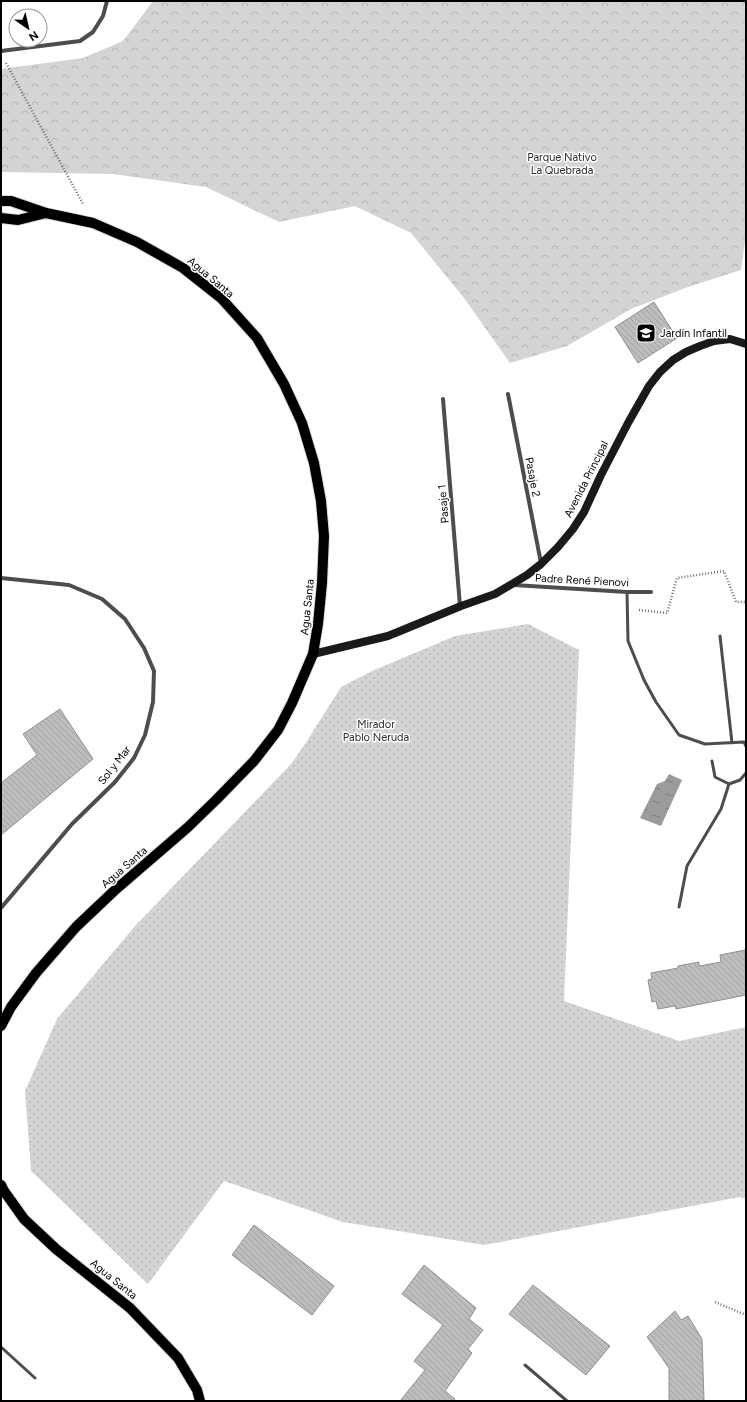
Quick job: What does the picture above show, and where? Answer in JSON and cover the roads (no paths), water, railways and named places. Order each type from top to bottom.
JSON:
[{"type":"main road","name":"Agua Santa","points":[[1,201],[11,201],[46,213],[93,223],[137,242],[183,268],[221,298],[256,338],[284,384],[302,423],[314,463],[321,501],[324,536],[322,583],[313,654],[292,703],[278,730],[254,761],[187,828],[114,891],[76,927],[36,973],[11,1007],[1,1026]]},
{"type":"main road","name":"Agua Santa","points":[[1,218],[18,220],[46,213]]},
{"type":"main road","name":"Agua Santa","points":[[1,1185],[24,1219],[56,1249],[130,1308],[178,1358],[197,1390],[200,1401]]},
{"type":"street","points":[[1,51],[80,41],[93,32],[103,16],[107,1]]},
{"type":"street","name":"Avenida Principal","points":[[313,654],[388,636],[460,606],[478,601],[512,585],[541,564],[573,529],[584,512],[601,475],[649,386],[660,372],[673,360],[686,352],[714,341],[730,339],[746,344]]},
{"type":"street","name":"Pasaje 2","points":[[508,394],[541,564]]},
{"type":"street","name":"Pasaje 1","points":[[443,399],[460,606]]},
{"type":"street","name":"Sol y Mar","points":[[1,578],[69,585],[102,599],[125,619],[144,648],[154,671],[153,702],[145,735],[134,758],[115,782],[72,824],[1,908]]},
{"type":"street","name":"Padre René Pienovi","points":[[512,585],[627,592],[651,592]]},
{"type":"lane","points":[[627,592],[628,641],[644,680],[679,735],[705,744],[744,742],[746,746]]},
{"type":"lane","points":[[720,636],[732,743]]},
{"type":"lane","points":[[712,761],[715,777],[729,784],[740,780],[746,773]]},
{"type":"lane","points":[[679,907],[687,866],[721,809],[729,784]]},
{"type":"lane","points":[[1,1347],[36,1378]]},
{"type":"lane","points":[[525,1365],[567,1401]]},
{"type":"water","points":[[669,774],[682,780],[661,826],[640,818],[657,784],[665,781]]},
{"type":"place","name":"Jardín Infantil","points":[[646,333]]},
{"type":"park label","name":"Parque Nativo La Quebrada","points":[[562,163]]},
{"type":"park label","name":"Mirador Pablo Neruda","points":[[376,730]]}]
